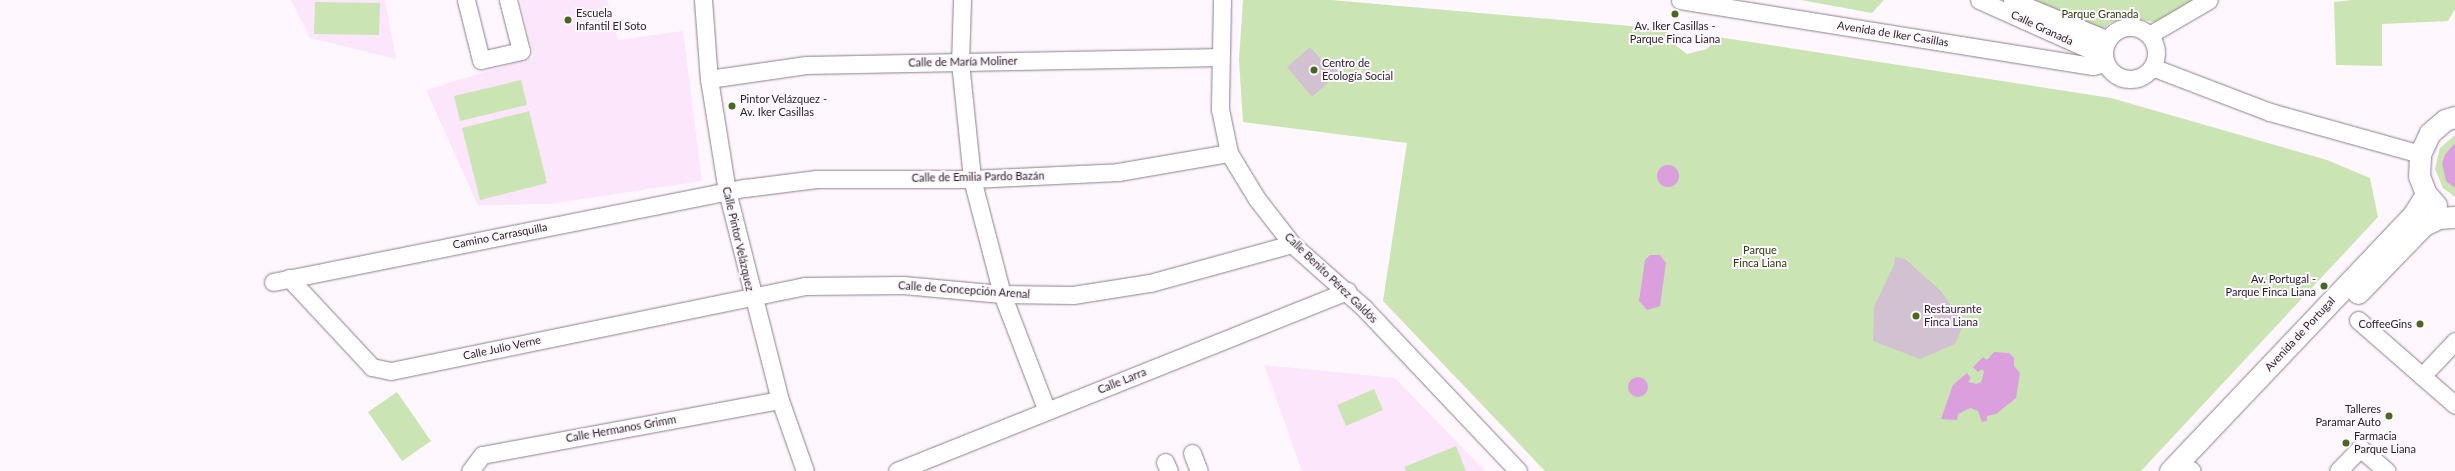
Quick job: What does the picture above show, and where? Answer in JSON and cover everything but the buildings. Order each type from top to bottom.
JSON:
[{"type":"main road","points":[[2455,117],[2445,120],[2430,133],[2420,154],[2419,176],[2426,194],[2440,209],[2455,216]]},
{"type":"main road","name":"Avenida de Portugal","points":[[2170,471],[2413,215],[2426,194]]},
{"type":"main road","name":"Avenida de Portugal","points":[[2191,471],[2424,225],[2439,218],[2455,216]]},
{"type":"street","points":[[466,0],[481,60],[522,51],[508,0]]},
{"type":"street","name":"Calle Pintor Velázquez","points":[[703,0],[709,79],[727,191],[752,297],[780,400],[805,471]]},
{"type":"street","points":[[962,0],[960,62],[972,179],[1002,294],[1046,411]]},
{"type":"street","name":"Calle Benito Pérez Galdós","points":[[1222,0],[1219,57],[1220,109],[1229,153],[1257,199],[1292,244],[1347,291],[1518,471]]},
{"type":"street","name":"Avenida de Iker Casillas","points":[[1680,0],[2085,64],[2105,59]]},
{"type":"street","name":"Calle Granada","points":[[1979,0],[2105,59]]},
{"type":"street","name":"Calle Granada","points":[[2012,0],[2108,40]]},
{"type":"street","points":[[2149,35],[2209,0]]},
{"type":"street","points":[[2123,28],[2141,30],[2149,35],[2156,50],[2152,67],[2142,76],[2128,79],[2111,71],[2105,59],[2108,40],[2123,28]]},
{"type":"street","name":"Calle de María Moliner","points":[[709,79],[806,65],[1219,57]]},
{"type":"street","points":[[2152,67],[2270,112],[2420,154]]},
{"type":"street","name":"Calle de Emilia Pardo Bazán","points":[[727,191],[816,179],[972,179],[1118,172],[1229,153]]},
{"type":"street","name":"Camino Carrasquilla","points":[[281,280],[727,191]]},
{"type":"street","name":"Calle de Concepción Arenal","points":[[752,297],[805,286],[903,285],[1002,294],[1073,294],[1150,283],[1292,244]]},
{"type":"street","name":"Calle Julio Verne","points":[[281,280],[372,367],[391,370],[752,297]]},
{"type":"street","name":"Calle Larra","points":[[897,471],[1347,291]]},
{"type":"street","points":[[2358,320],[2455,405]]},
{"type":"street","points":[[2422,376],[2455,341]]},
{"type":"street","name":"Calle Hermanos Grimm","points":[[470,471],[482,455],[780,400]]},
{"type":"street","points":[[2338,471],[2360,448],[2386,471]]},
{"type":"street","points":[[1192,453],[1199,471]]},
{"type":"shaded area","points":[[291,0],[385,0],[396,59],[310,38]]},
{"type":"shaded area","points":[[520,0],[607,0],[618,40],[683,31],[702,181],[549,204],[478,205],[426,90],[534,57]]},
{"type":"shaded area","points":[[2455,143],[2455,188],[2446,181],[2442,163],[2445,154]]},
{"type":"shaded area","points":[[1668,165],[1672,166],[1678,172],[1678,180],[1672,186],[1668,187],[1664,186],[1658,180],[1657,176],[1658,172],[1664,166]]},
{"type":"shaded area","points":[[1650,255],[1660,255],[1666,263],[1660,306],[1647,310],[1639,301],[1645,260]]},
{"type":"shaded area","points":[[1994,352],[2009,353],[2014,358],[2014,366],[2020,373],[2016,398],[1996,414],[1987,416],[1987,421],[1982,422],[1978,411],[1970,408],[1958,414],[1957,420],[1941,419],[1953,385],[1967,373],[1971,378],[1968,382],[1977,384],[1981,382],[1984,372],[1982,369],[1978,372],[1973,367],[1983,357],[1987,360]]},
{"type":"shaded area","points":[[1264,365],[1395,378],[1485,471],[1302,471]]},
{"type":"shaded area","points":[[1634,377],[1642,377],[1648,383],[1648,391],[1642,397],[1634,397],[1628,391],[1628,383]]},
{"type":"green space","name":"Parque Finca Liana","points":[[1243,0],[1331,0],[1666,29],[1670,41],[1687,54],[1707,49],[1718,37],[2111,98],[2327,160],[2370,178],[2378,217],[2141,471],[1545,471],[1383,301],[1407,143],[1243,122],[1239,60]]},
{"type":"green space","points":[[1801,0],[1884,0],[1872,13]]},
{"type":"green space","name":"Parque Granada","points":[[2033,0],[2196,0],[2160,23],[2130,18],[2110,23],[2102,30]]},
{"type":"green space","points":[[2353,0],[2455,0],[2455,9],[2448,21],[2382,24],[2382,66],[2336,65],[2334,2]]},
{"type":"green space","points":[[315,2],[380,3],[379,35],[314,34]]},
{"type":"green space","points":[[521,80],[527,105],[460,121],[454,96]]},
{"type":"green space","points":[[529,111],[547,183],[480,200],[462,128]]},
{"type":"green space","points":[[2455,135],[2455,143],[2445,154],[2442,163],[2455,188],[2455,197],[2443,188],[2435,169],[2440,148]]},
{"type":"green space","points":[[1374,389],[1383,410],[1346,426],[1337,405]]},
{"type":"green space","points":[[397,392],[431,441],[402,461],[368,412]]},
{"type":"green space","points":[[1456,446],[1466,471],[1406,471],[1404,467]]},
{"type":"place","name":"Av. Iker Casillas - Parque Finca Liana","points":[[1675,14]]},
{"type":"place","name":"Escuela Infantil El Soto","points":[[568,20]]},
{"type":"place","name":"Centro de Ecología Social","points":[[1314,70]]},
{"type":"place","name":"Pintor Velázquez - Av. Iker Casillas","points":[[732,106]]},
{"type":"place","name":"Av. Portugal - Parque Finca Liana","points":[[2324,286]]},
{"type":"place","name":"Restaurante Finca Liana","points":[[1916,316]]},
{"type":"place","name":"CoffeeGins","points":[[2420,324]]},
{"type":"place","name":"Talleres Paramar Auto","points":[[2389,416]]},
{"type":"place","name":"Farmacia Parque Liana","points":[[2346,443]]}]
